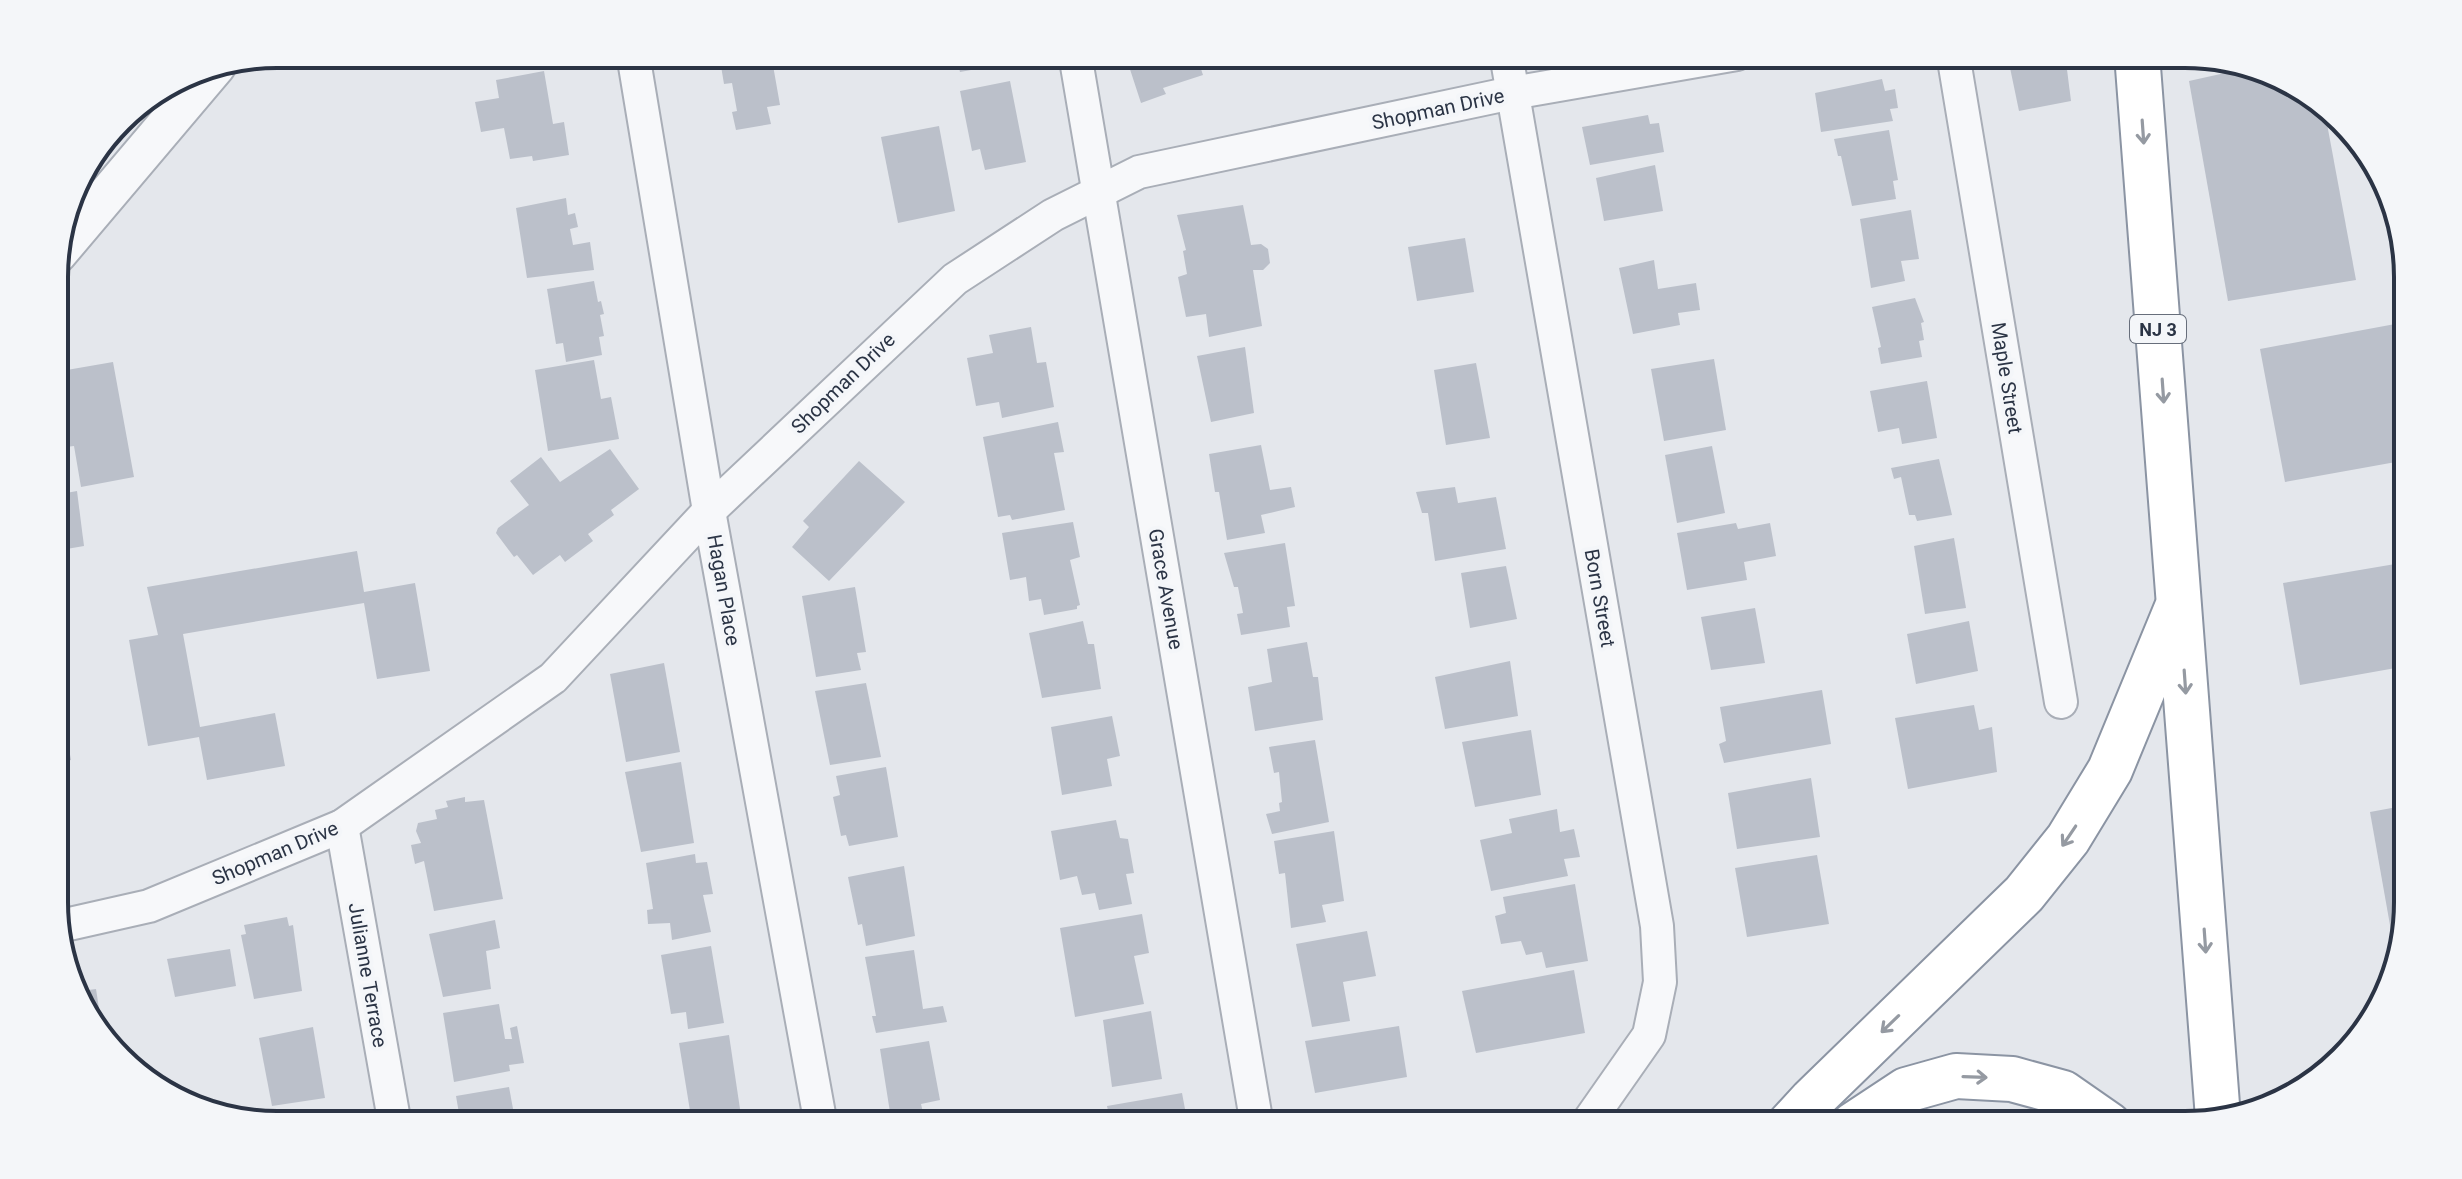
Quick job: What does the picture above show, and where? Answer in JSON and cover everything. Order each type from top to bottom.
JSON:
[{"type":"highway","name":"NJ 3","points":[[2138,68],[2217,1108]]},
{"type":"highway","points":[[1803,1111],[2024,894],[2068,839],[2110,770],[2179,604]]},
{"type":"highway","points":[[1874,1111],[1906,1090],[1956,1076],[2012,1079],[2063,1093],[2089,1111]]},
{"type":"street","name":"Hagan Place","points":[[635,68],[709,511],[818,1111]]},
{"type":"street","name":"Grace Avenue","points":[[1077,68],[1255,1111]]},
{"type":"street","name":"Born Street","points":[[1508,68],[1657,926],[1660,982],[1649,1035],[1596,1111]]},
{"type":"street","name":"Shopman Drive","points":[[70,924],[149,906],[342,826],[553,678],[709,511],[955,279],[1047,219],[1099,190],[1139,172],[1512,93],[1656,68]]},
{"type":"street","name":"Maple Street","points":[[1955,68],[2061,702]]},
{"type":"street","points":[[73,236],[203,82]]},
{"type":"street","name":"Julianne Terrace","points":[[342,826],[393,1111]]},
{"type":"building","points":[[721,68],[773,68],[780,105],[767,107],[771,124],[736,130],[732,112],[737,111],[732,83],[724,84]]},
{"type":"building","points":[[959,68],[982,68],[960,72]]},
{"type":"building","points":[[1130,68],[1201,68],[1203,75],[1163,88],[1166,94],[1141,103]]},
{"type":"building","points":[[2010,68],[2067,68],[2071,101],[2019,111]]},
{"type":"building","points":[[544,71],[553,124],[564,122],[569,155],[533,161],[532,156],[510,159],[504,128],[481,132],[475,102],[499,98],[496,80]]},
{"type":"building","points":[[2228,72],[2252,79],[2290,96],[2327,124],[2356,280],[2228,301],[2189,81]]},
{"type":"building","points":[[1882,79],[1885,91],[1895,89],[1898,108],[1890,109],[1893,121],[1821,132],[1815,93]]},
{"type":"building","points":[[1010,81],[1026,162],[985,170],[980,149],[972,151],[960,91]]},
{"type":"building","points":[[1648,115],[1650,124],[1659,123],[1664,152],[1590,165],[1582,127]]},
{"type":"building","points":[[939,126],[955,211],[898,223],[881,137]]},
{"type":"building","points":[[1889,130],[1898,180],[1893,181],[1896,199],[1852,206],[1834,139]]},
{"type":"building","points":[[1655,165],[1663,211],[1604,221],[1596,178]]},
{"type":"building","points":[[566,198],[568,215],[575,213],[578,227],[570,229],[573,245],[590,242],[594,270],[527,278],[516,208]]},
{"type":"building","points":[[1243,205],[1251,245],[1261,244],[1268,249],[1270,263],[1263,270],[1253,270],[1262,326],[1209,337],[1206,314],[1186,317],[1178,277],[1187,274],[1183,251],[1186,250],[1177,215]]},
{"type":"building","points":[[1911,210],[1919,259],[1901,261],[1905,281],[1871,288],[1860,219]]},
{"type":"building","points":[[1465,238],[1474,292],[1417,301],[1408,247]]},
{"type":"building","points":[[1654,260],[1658,289],[1696,283],[1700,310],[1678,313],[1680,325],[1633,334],[1619,268]]},
{"type":"building","points":[[594,281],[604,314],[600,315],[604,336],[599,337],[602,355],[566,362],[563,343],[556,344],[547,289]]},
{"type":"building","points":[[1915,298],[1924,322],[1921,323],[1924,340],[1919,341],[1922,357],[1881,364],[1878,348],[1881,347],[1872,307]]},
{"type":"building","points":[[2394,324],[2394,462],[2285,482],[2260,349]]},
{"type":"building","points":[[1031,327],[1037,363],[1046,362],[1054,407],[1002,418],[999,402],[976,406],[967,358],[993,353],[989,335]]},
{"type":"building","points":[[1245,347],[1254,413],[1211,422],[1197,356]]},
{"type":"building","points":[[1714,359],[1726,430],[1664,441],[1651,369]]},
{"type":"building","points":[[594,360],[601,399],[611,397],[619,439],[548,451],[535,370]]},
{"type":"building","points":[[113,362],[134,477],[81,487],[74,446],[68,447],[68,370]]},
{"type":"building","points":[[1476,363],[1490,438],[1446,445],[1434,370]]},
{"type":"building","points":[[1927,381],[1937,438],[1902,444],[1899,428],[1878,432],[1870,391]]},
{"type":"building","points":[[1058,422],[1064,452],[1054,453],[1065,510],[1012,520],[1010,515],[998,517],[983,437]]},
{"type":"building","points":[[1261,445],[1270,490],[1291,487],[1295,507],[1261,515],[1265,533],[1227,540],[1209,454]]},
{"type":"building","points":[[1712,446],[1725,513],[1677,523],[1665,455]]},
{"type":"building","points":[[610,449],[639,489],[611,510],[614,515],[588,534],[593,541],[565,562],[560,555],[533,575],[496,533],[498,528],[529,505],[510,481],[541,457],[560,482]]},
{"type":"building","points":[[1939,459],[1952,515],[1917,521],[1915,515],[1909,515],[1901,477],[1894,479],[1891,468]]},
{"type":"building","points":[[859,461],[905,502],[829,581],[792,547],[809,527],[803,521]]},
{"type":"building","points":[[1455,487],[1458,503],[1496,497],[1506,549],[1435,561],[1428,513],[1422,513],[1416,492]]},
{"type":"building","points":[[77,491],[84,546],[68,549],[68,493]]},
{"type":"building","points":[[1073,522],[1080,557],[1070,560],[1080,605],[1077,609],[1044,615],[1041,599],[1029,601],[1026,577],[1010,580],[1002,533]]},
{"type":"building","points":[[1736,523],[1738,529],[1770,523],[1776,556],[1744,562],[1747,580],[1687,590],[1677,533]]},
{"type":"building","points":[[1954,538],[1966,608],[1925,614],[1914,546]]},
{"type":"building","points":[[1285,543],[1295,606],[1287,607],[1290,627],[1241,635],[1237,614],[1243,613],[1238,587],[1234,587],[1224,553]]},
{"type":"building","points":[[357,551],[364,592],[415,583],[430,671],[377,679],[364,603],[183,634],[200,727],[275,713],[285,766],[207,780],[199,737],[148,746],[129,640],[158,635],[147,587]]},
{"type":"building","points":[[2394,564],[2394,668],[2300,685],[2283,583]]},
{"type":"building","points":[[1506,566],[1517,619],[1470,628],[1461,573]]},
{"type":"building","points":[[855,587],[866,652],[857,653],[861,670],[816,677],[802,596]]},
{"type":"building","points":[[1755,608],[1765,663],[1711,670],[1701,617]]},
{"type":"building","points":[[1083,621],[1088,644],[1094,644],[1101,689],[1042,698],[1029,633]]},
{"type":"building","points":[[1969,621],[1978,671],[1916,684],[1907,634]]},
{"type":"building","points":[[1307,642],[1313,677],[1318,677],[1323,720],[1255,731],[1248,687],[1272,682],[1267,649]]},
{"type":"building","points":[[1510,661],[1518,716],[1445,729],[1435,677]]},
{"type":"building","points":[[664,663],[680,752],[626,762],[610,674]]},
{"type":"building","points":[[866,683],[881,757],[830,765],[815,691]]},
{"type":"building","points":[[1822,690],[1831,744],[1724,763],[1719,744],[1726,741],[1720,707]]},
{"type":"building","points":[[1974,705],[1979,730],[1992,727],[1997,772],[1908,789],[1895,718]]},
{"type":"building","points":[[1112,716],[1120,756],[1107,759],[1112,786],[1062,795],[1051,727]]},
{"type":"building","points":[[1531,730],[1541,795],[1475,807],[1462,742]]},
{"type":"building","points":[[1315,740],[1329,822],[1272,834],[1266,814],[1280,811],[1279,803],[1282,802],[1279,772],[1274,773],[1269,747]]},
{"type":"building","points":[[681,762],[694,843],[641,852],[625,772]]},
{"type":"building","points":[[886,767],[898,837],[849,846],[846,835],[841,836],[833,797],[840,795],[836,776]]},
{"type":"building","points":[[1811,778],[1820,837],[1737,849],[1728,793]]},
{"type":"building","points":[[465,797],[465,802],[484,800],[503,899],[434,911],[424,861],[415,864],[411,845],[421,843],[416,831],[418,823],[437,819],[435,810],[448,807],[446,801]]},
{"type":"building","points":[[2394,808],[2391,933],[2370,812]]},
{"type":"building","points":[[1557,809],[1560,832],[1574,829],[1580,857],[1564,859],[1568,876],[1491,891],[1480,840],[1512,833],[1509,819]]},
{"type":"building","points":[[1116,820],[1120,838],[1128,839],[1134,873],[1126,874],[1132,904],[1099,910],[1095,893],[1082,895],[1077,876],[1060,880],[1051,831]]},
{"type":"building","points":[[1334,831],[1344,901],[1322,905],[1326,922],[1291,928],[1285,873],[1279,874],[1274,841]]},
{"type":"building","points":[[695,854],[696,863],[707,862],[713,894],[703,895],[711,932],[672,940],[670,923],[648,924],[647,910],[653,909],[646,863]]},
{"type":"building","points":[[1817,855],[1829,924],[1747,937],[1735,868]]},
{"type":"building","points":[[904,866],[915,936],[866,946],[862,924],[858,925],[848,877]]},
{"type":"building","points":[[1575,884],[1588,961],[1546,968],[1542,952],[1526,955],[1521,941],[1501,944],[1495,916],[1506,913],[1503,897]]},
{"type":"building","points":[[1142,914],[1149,953],[1134,956],[1144,1004],[1075,1017],[1060,928]]},
{"type":"building","points":[[287,917],[289,926],[293,925],[302,991],[254,999],[241,935],[246,934],[244,925]]},
{"type":"building","points":[[495,920],[500,948],[486,951],[491,989],[443,997],[429,934]]},
{"type":"building","points":[[1367,931],[1376,976],[1343,982],[1350,1021],[1312,1027],[1296,944]]},
{"type":"building","points":[[711,946],[724,1023],[688,1029],[686,1012],[671,1014],[661,955]]},
{"type":"building","points":[[230,949],[236,986],[175,997],[167,959]]},
{"type":"building","points":[[914,950],[923,1009],[943,1006],[947,1022],[876,1033],[872,1016],[876,1016],[865,957]]},
{"type":"building","points":[[1574,970],[1585,1033],[1476,1053],[1462,991]]},
{"type":"building","points":[[96,989],[100,1012],[96,1007],[88,990]]},
{"type":"building","points":[[499,1004],[505,1039],[512,1039],[510,1028],[517,1026],[524,1063],[509,1065],[510,1071],[454,1082],[443,1013]]},
{"type":"building","points":[[1151,1011],[1162,1079],[1112,1087],[1103,1020]]},
{"type":"building","points":[[1399,1026],[1407,1077],[1315,1093],[1305,1041]]},
{"type":"building","points":[[313,1027],[325,1098],[272,1106],[259,1038]]},
{"type":"building","points":[[729,1035],[740,1109],[690,1111],[679,1043]]},
{"type":"building","points":[[929,1041],[940,1100],[921,1104],[923,1111],[890,1111],[880,1049]]},
{"type":"building","points":[[509,1087],[513,1111],[459,1111],[456,1096]]},
{"type":"building","points":[[1182,1093],[1185,1111],[1108,1111],[1107,1106]]}]
